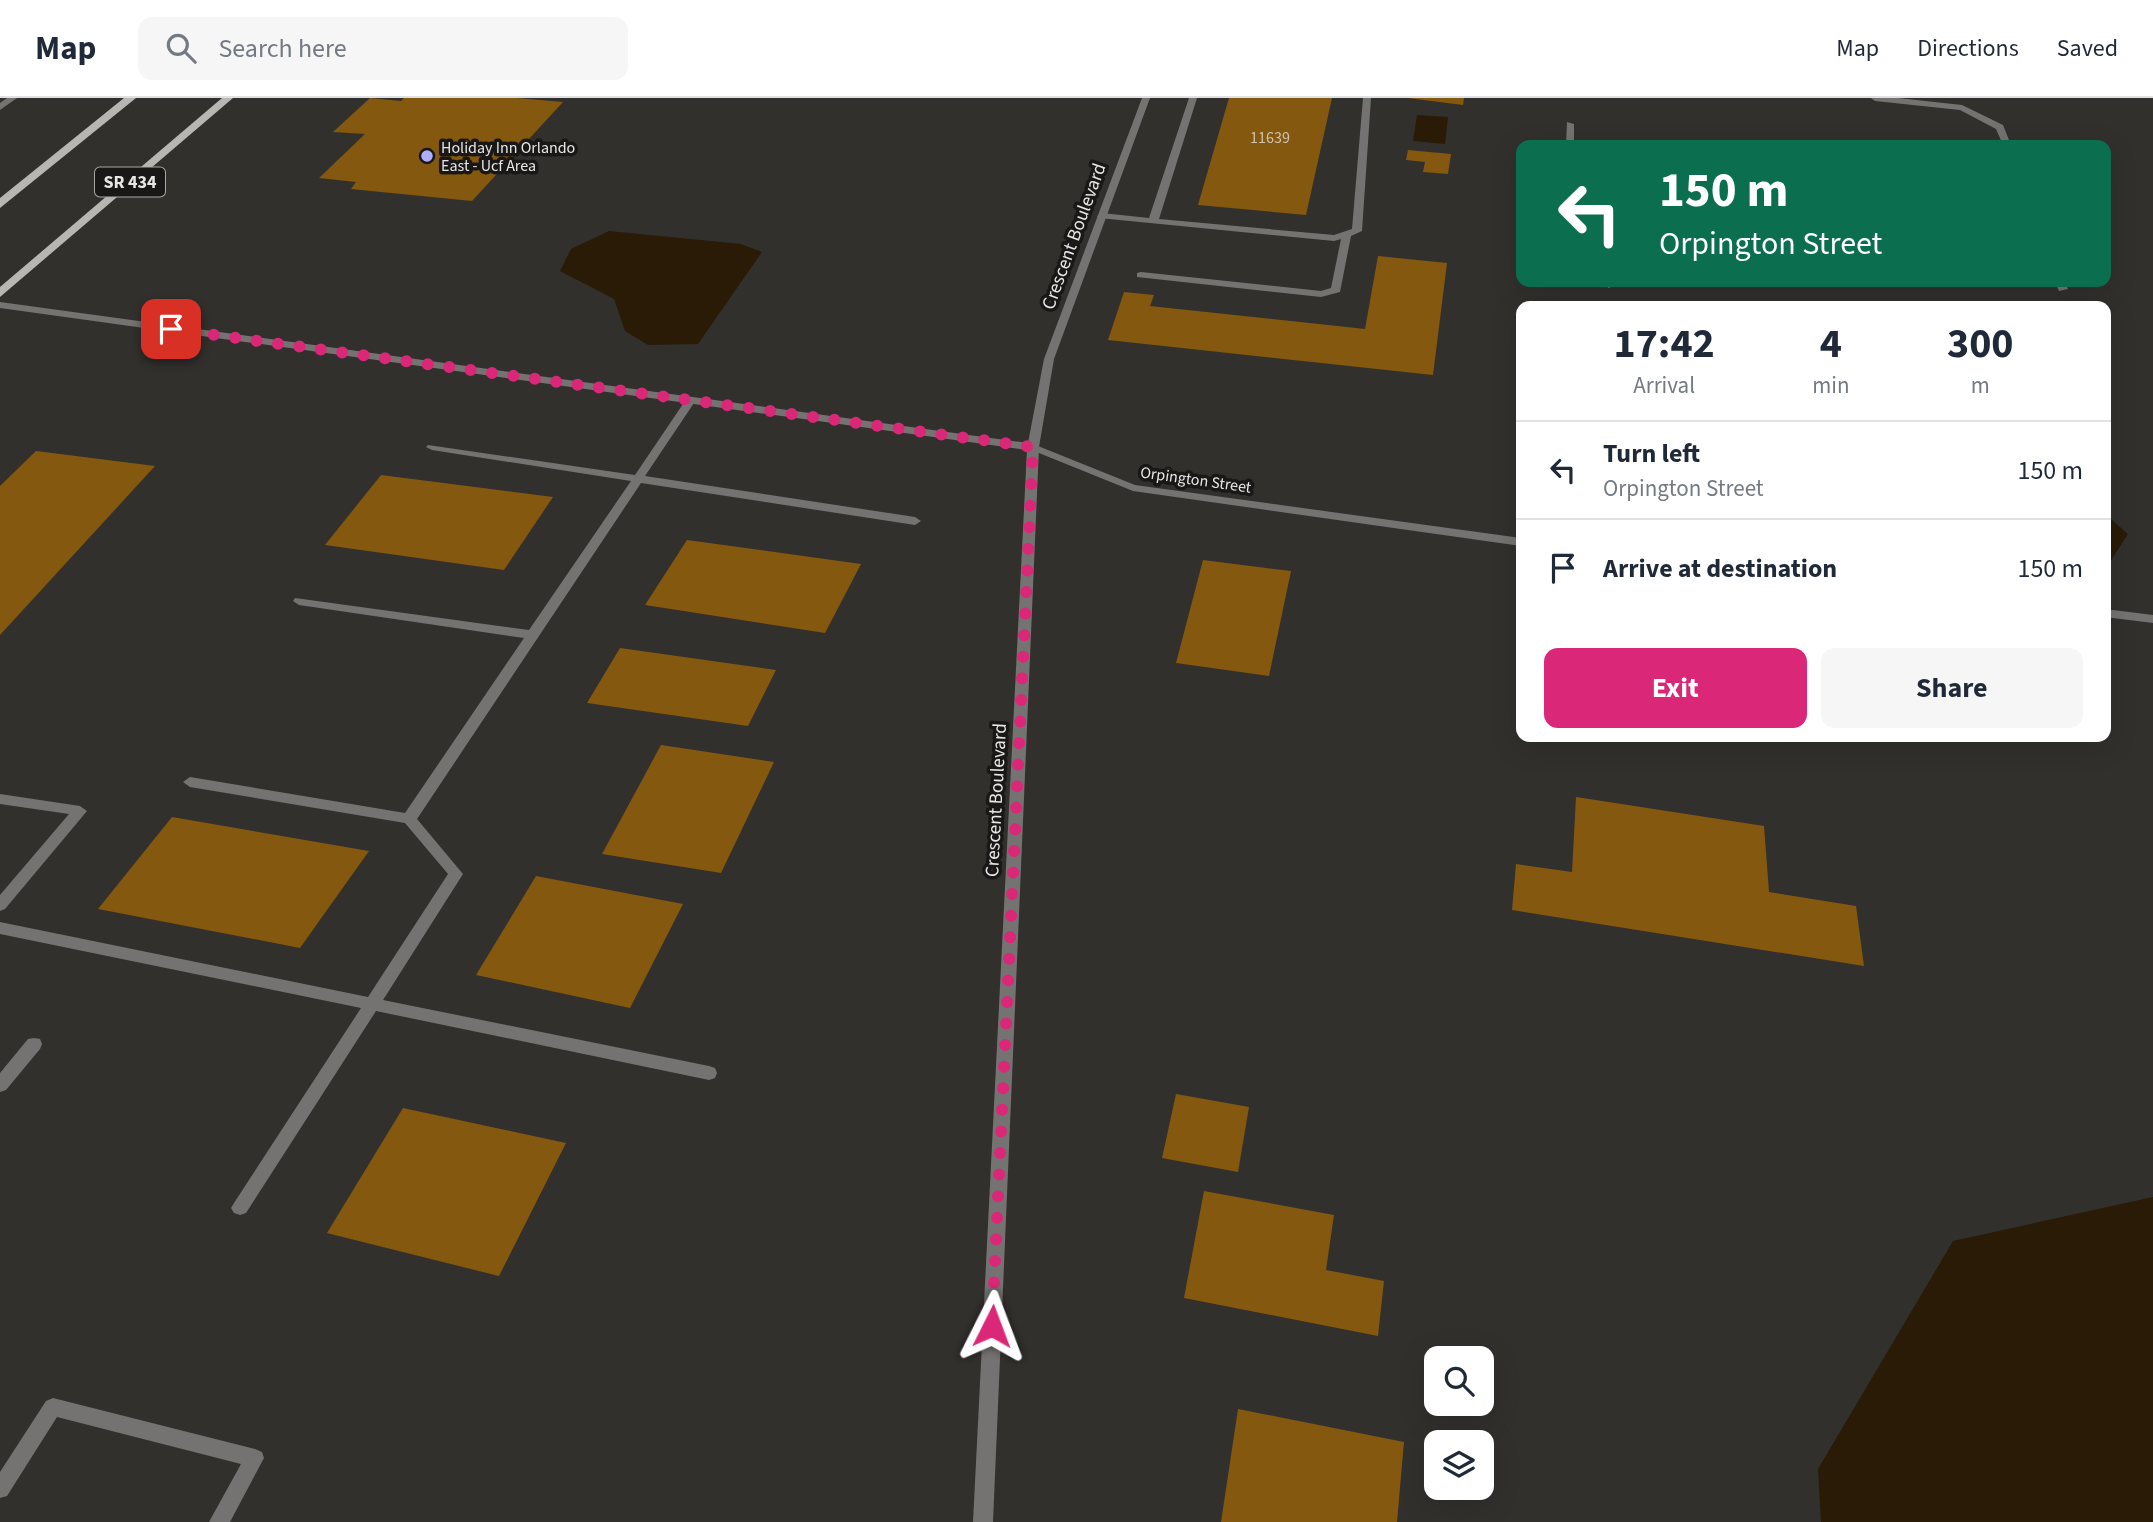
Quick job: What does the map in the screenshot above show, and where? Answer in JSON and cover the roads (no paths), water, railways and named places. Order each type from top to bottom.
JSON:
[{"type":"main road","points":[[0,204],[131,98]]},
{"type":"main road","name":"SR 434","points":[[0,293],[228,98]]},
{"type":"street","points":[[0,107],[13,98]]},
{"type":"street","name":"Crescent Boulevard","points":[[983,1522],[1033,447],[1049,359],[1146,98]]},
{"type":"street","points":[[1153,221],[1193,98]]},
{"type":"street","points":[[1141,275],[1321,294],[1336,290],[1352,233],[1367,98]]},
{"type":"street","points":[[1875,98],[1962,108],[2000,127],[2005,140]]},
{"type":"street","points":[[1570,124],[1570,140]]},
{"type":"street","points":[[1102,216],[1334,238],[1352,233]]},
{"type":"street","name":"Orpington Street","points":[[0,305],[1033,447],[1133,488],[1516,541]]},
{"type":"street","points":[[409,819],[691,400]]},
{"type":"street","points":[[432,447],[915,521]]},
{"type":"street","points":[[299,601],[533,635]]},
{"type":"street","points":[[2111,613],[2153,619]]},
{"type":"street","points":[[190,782],[409,819],[456,874],[240,1208]]},
{"type":"street","points":[[0,799],[80,811],[0,905]]},
{"type":"street","points":[[0,928],[709,1073]]},
{"type":"street","points":[[0,1085],[34,1044]]},
{"type":"street","points":[[0,1489],[53,1406],[255,1458],[219,1522]]},
{"type":"place","name":"Holiday Inn Orlando East - Ucf Area","points":[[427,156]]}]
